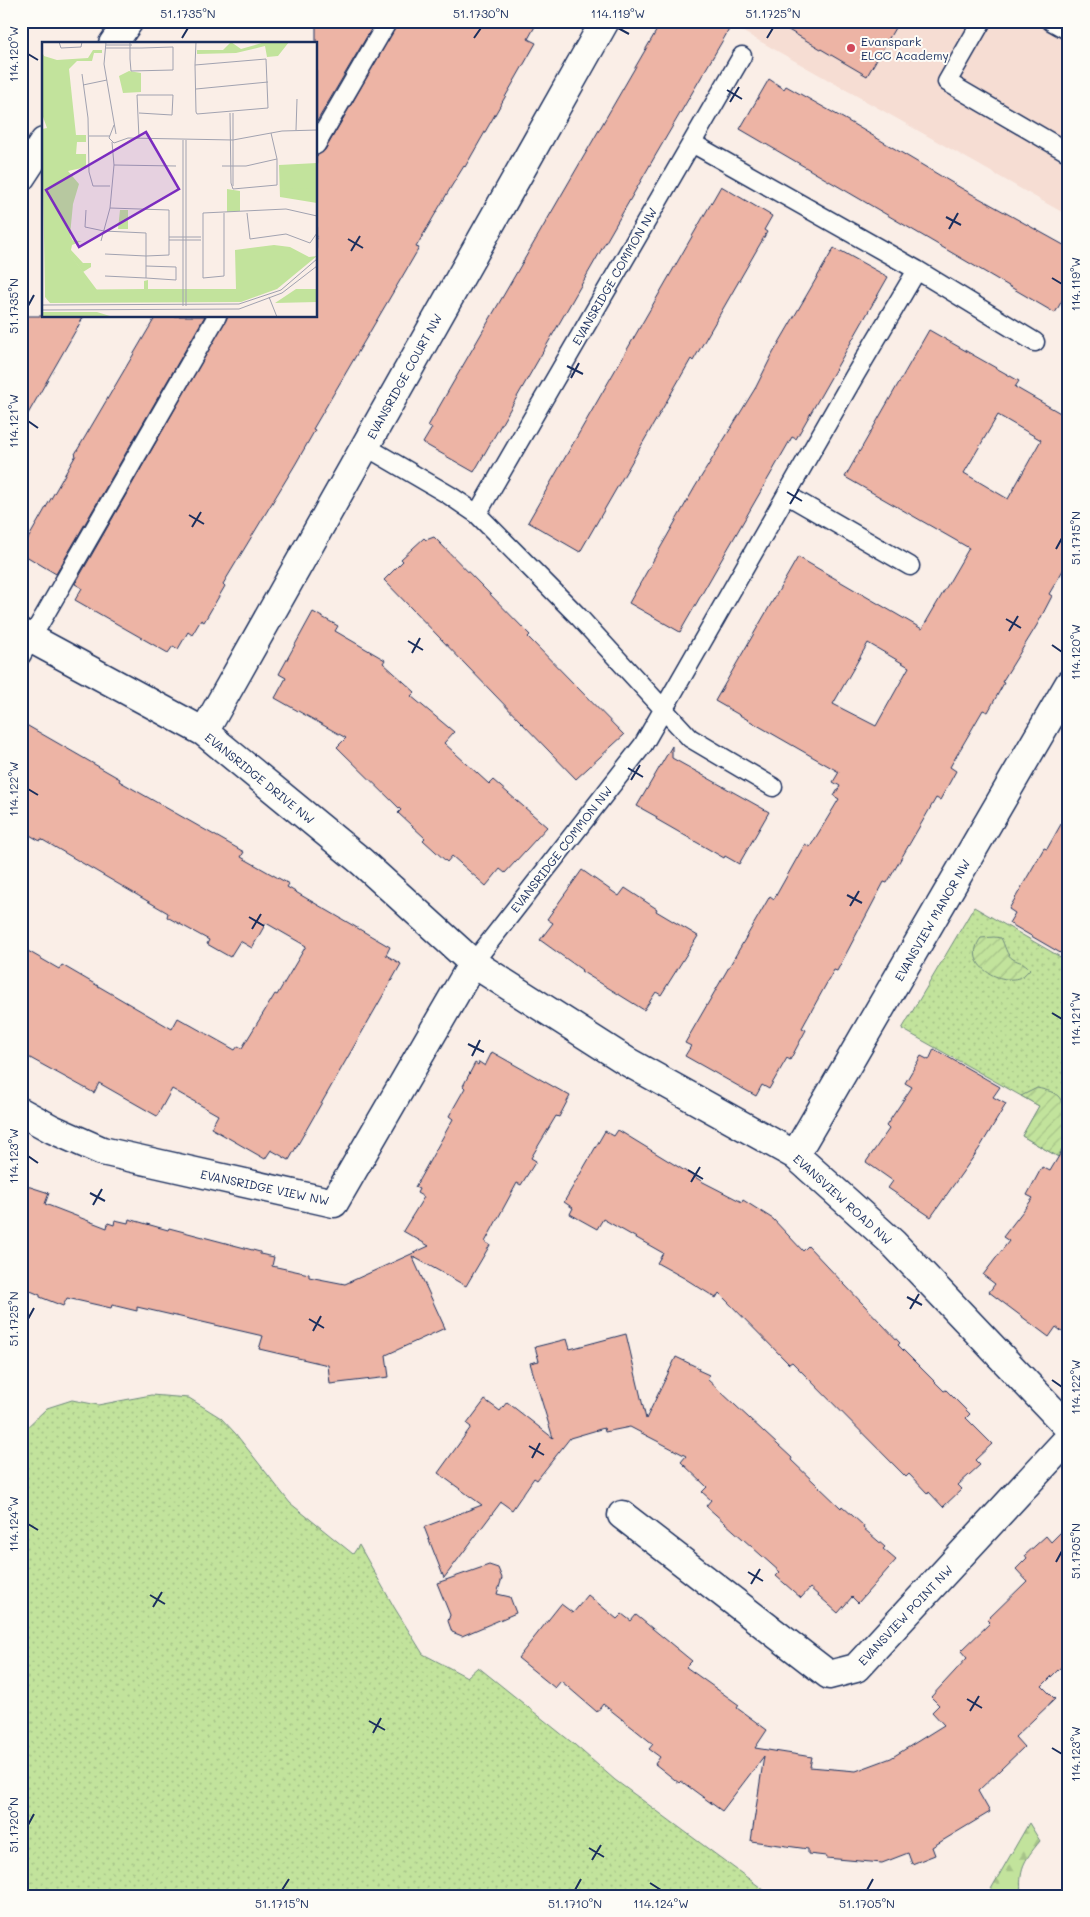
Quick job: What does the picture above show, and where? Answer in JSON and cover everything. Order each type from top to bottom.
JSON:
[{"type":"street","points":[[114,42],[129,21]]},
{"type":"street","name":"EVANSRIDGE COURT NW","points":[[204,732],[605,21]]},
{"type":"street","name":"EVANSRIDGE DRIVE NW","points":[[25,642],[204,732],[362,862],[473,963]]},
{"type":"street","name":"EVANSVIEW MANOR NW","points":[[795,1155],[1069,684]]},
{"type":"street","name":"EVANSVIEW ROAD NW","points":[[473,963],[628,1062],[795,1155],[893,1243],[1069,1428]]},
{"type":"street","name":"EVANSRIDGE VIEW NW","points":[[21,1112],[52,1129],[102,1151],[334,1203],[473,963]]},
{"type":"street","name":"EVANSVIEW POINT NW","points":[[622,1515],[829,1674],[856,1668],[1069,1438]]},
{"type":"lane","points":[[318,142],[388,21]]},
{"type":"lane","points":[[982,21],[947,82],[1069,153]]},
{"type":"lane","points":[[1051,21],[1069,32]]},
{"type":"lane","name":"EVANSRIDGE COMMON NW","points":[[477,514],[742,56]]},
{"type":"lane","points":[[692,143],[917,270],[1034,342]]},
{"type":"lane","name":"EVANSRIDGE COMMON NW","points":[[473,963],[643,745],[917,270]]},
{"type":"lane","points":[[25,642],[216,318]]},
{"type":"lane","points":[[365,446],[449,495],[477,514],[578,616],[690,738],[773,787]]},
{"type":"lane","points":[[787,495],[910,566]]},
{"type":"shaded area","points":[[724,21],[1069,21],[1069,216]]},
{"type":"green space","points":[[974,907],[1069,962],[1069,1163],[1022,1136],[1039,1106],[902,1029]]},
{"type":"green space","points":[[981,938],[1001,938],[1011,957],[1030,969],[1023,976],[1004,979],[986,971],[980,965],[976,957],[976,948]]},
{"type":"green space","points":[[1037,1088],[1057,1095],[1064,1107],[1068,1131],[1069,1163],[1022,1136],[1039,1106],[1021,1096]]},
{"type":"green space","points":[[151,1395],[189,1398],[221,1418],[290,1503],[353,1554],[359,1545],[423,1654],[467,1677],[478,1667],[575,1745],[615,1780],[772,1896],[21,1896],[21,1433],[47,1408],[72,1400],[98,1405]]},
{"type":"green space","points":[[1029,1823],[1040,1841],[1023,1866],[1021,1896],[987,1896]]},
{"type":"building","points":[[316,21],[376,21],[318,120],[318,42],[316,42]]},
{"type":"building","points":[[399,21],[538,21],[528,39],[536,43],[465,167],[416,247],[419,248],[313,429],[315,430],[295,465],[223,584],[225,586],[204,622],[201,620],[192,635],[188,632],[178,649],[173,646],[168,653],[75,600],[82,588],[75,584],[227,318],[318,318],[318,155],[325,150]]},
{"type":"building","points":[[662,21],[734,21],[474,472],[423,443],[432,428],[428,426]]},
{"type":"building","name":"Evanspark ELCC Academy","points":[[773,21],[899,21],[867,76]]},
{"type":"building","points":[[769,79],[784,89],[786,86],[961,188],[1069,248],[1069,288],[1055,313],[740,129]]},
{"type":"building","points":[[721,186],[772,216],[764,230],[767,232],[693,361],[691,359],[580,552],[528,522]]},
{"type":"building","points":[[834,248],[888,277],[796,439],[792,437],[680,632],[629,603],[695,487],[756,387],[773,353]]},
{"type":"building","points":[[21,316],[83,318],[21,426]]},
{"type":"building","points":[[155,318],[204,318],[56,574],[21,553],[21,551]]},
{"type":"building","points":[[929,330],[1019,381],[1015,387],[1069,418],[1069,560],[1049,594],[1052,596],[1037,625],[1002,682],[1004,683],[988,712],[983,710],[950,767],[956,771],[940,800],[936,798],[887,883],[884,882],[837,971],[834,970],[802,1028],[806,1030],[790,1060],[787,1058],[769,1089],[762,1085],[756,1096],[685,1056],[691,1046],[685,1043],[770,896],[774,899],[805,844],[810,847],[839,799],[834,796],[840,786],[833,782],[839,772],[715,701],[798,557],[922,629],[969,548],[845,477]],"holes":[[[998,415],[1041,440],[1008,499],[964,473]],[[868,643],[909,667],[876,726],[833,704]]]},
{"type":"building","points":[[434,537],[624,735],[576,779],[384,580],[403,561],[401,559],[424,538],[426,540]]},
{"type":"building","points":[[313,612],[338,626],[335,631],[385,660],[383,663],[415,692],[411,696],[454,732],[444,743],[489,784],[493,780],[547,827],[505,873],[500,869],[486,886],[452,856],[447,862],[423,840],[425,838],[398,813],[401,810],[337,747],[346,738],[275,698],[286,678],[279,674]]},
{"type":"building","points":[[21,722],[120,779],[119,781],[244,852],[241,857],[289,884],[287,887],[390,947],[386,955],[401,964],[289,1160],[271,1150],[265,1159],[211,1128],[218,1115],[172,1089],[157,1116],[99,1083],[94,1093],[21,1053],[21,947],[59,969],[62,965],[172,1029],[178,1018],[235,1050],[238,1046],[242,1048],[306,946],[266,923],[252,948],[240,941],[230,957],[207,944],[209,940],[167,917],[168,913],[41,839],[40,841],[21,830]]},
{"type":"building","points":[[672,746],[672,758],[769,812],[739,864],[725,856],[724,858],[637,806]]},
{"type":"building","points":[[1069,810],[1069,958],[1009,923],[1015,913],[1009,909],[1044,848],[1047,849]]},
{"type":"building","points":[[582,870],[619,896],[625,888],[657,909],[656,911],[698,936],[661,995],[656,992],[644,1010],[581,971],[540,940],[553,923],[547,919]]},
{"type":"building","points":[[934,1049],[1000,1087],[993,1097],[1006,1104],[979,1149],[931,1217],[888,1188],[893,1181],[866,1162],[889,1129],[886,1126],[912,1087],[905,1083],[921,1056],[929,1060]]},
{"type":"building","points":[[492,1052],[570,1096],[559,1117],[556,1116],[531,1158],[536,1161],[521,1185],[517,1183],[485,1242],[490,1245],[466,1286],[412,1256],[445,1328],[386,1355],[389,1377],[330,1384],[328,1365],[259,1349],[263,1336],[137,1307],[137,1311],[112,1305],[111,1308],[67,1298],[63,1306],[21,1287],[21,1184],[49,1193],[45,1204],[107,1228],[108,1223],[114,1225],[115,1220],[128,1223],[129,1219],[168,1230],[169,1228],[274,1257],[272,1266],[309,1274],[309,1277],[345,1284],[429,1246],[403,1231],[424,1197],[417,1193],[419,1189],[415,1187],[453,1119],[449,1116],[465,1088],[463,1086],[475,1063],[478,1065],[479,1062],[485,1066]]},
{"type":"building","points":[[618,1130],[703,1182],[742,1202],[743,1200],[773,1219],[803,1251],[808,1246],[900,1343],[898,1345],[970,1414],[966,1418],[992,1444],[975,1460],[980,1465],[958,1485],[962,1489],[943,1507],[909,1474],[906,1477],[792,1362],[789,1364],[719,1293],[716,1298],[657,1263],[663,1253],[603,1219],[597,1229],[570,1214],[573,1208],[564,1202],[605,1131],[614,1136]]},
{"type":"building","points":[[1069,1139],[1069,1337],[1056,1327],[1049,1337],[989,1292],[995,1284],[983,1275],[1009,1241],[1003,1237],[1033,1198],[1027,1195],[1042,1167],[1050,1171]]},
{"type":"building","points":[[626,1334],[646,1419],[676,1357],[699,1368],[698,1370],[709,1375],[707,1379],[792,1458],[791,1460],[885,1547],[883,1549],[896,1560],[858,1603],[852,1597],[838,1613],[810,1588],[801,1598],[776,1576],[780,1572],[706,1506],[711,1500],[702,1492],[707,1487],[681,1462],[686,1456],[630,1427],[605,1432],[604,1428],[570,1438],[537,1480],[534,1478],[512,1510],[501,1502],[444,1578],[424,1527],[482,1505],[438,1473],[471,1427],[467,1424],[485,1400],[500,1411],[507,1402],[553,1438],[530,1363],[539,1361],[535,1347],[567,1339],[570,1349]]},
{"type":"building","points":[[1069,1524],[1069,1659],[1042,1686],[1055,1699],[1015,1737],[1024,1747],[978,1791],[990,1812],[932,1847],[935,1855],[912,1864],[908,1853],[882,1863],[826,1858],[826,1856],[808,1854],[808,1849],[751,1841],[764,1756],[722,1811],[681,1781],[679,1783],[655,1764],[660,1757],[649,1749],[653,1744],[603,1704],[597,1712],[561,1681],[555,1688],[518,1658],[561,1604],[573,1613],[588,1595],[617,1619],[622,1614],[631,1621],[636,1615],[692,1661],[686,1667],[739,1705],[737,1708],[767,1730],[755,1748],[812,1757],[810,1767],[856,1771],[891,1758],[944,1725],[932,1712],[939,1705],[931,1697],[967,1658],[961,1651],[990,1623],[987,1620],[1027,1581],[1016,1569],[1027,1558],[1025,1555],[1046,1536],[1051,1542]]},
{"type":"building","points":[[489,1565],[498,1568],[502,1578],[497,1594],[510,1597],[516,1613],[462,1636],[452,1632],[448,1621],[450,1615],[437,1583]]},
{"type":"place","name":"Evanspark ELCC Academy","points":[[851,48]]}]
